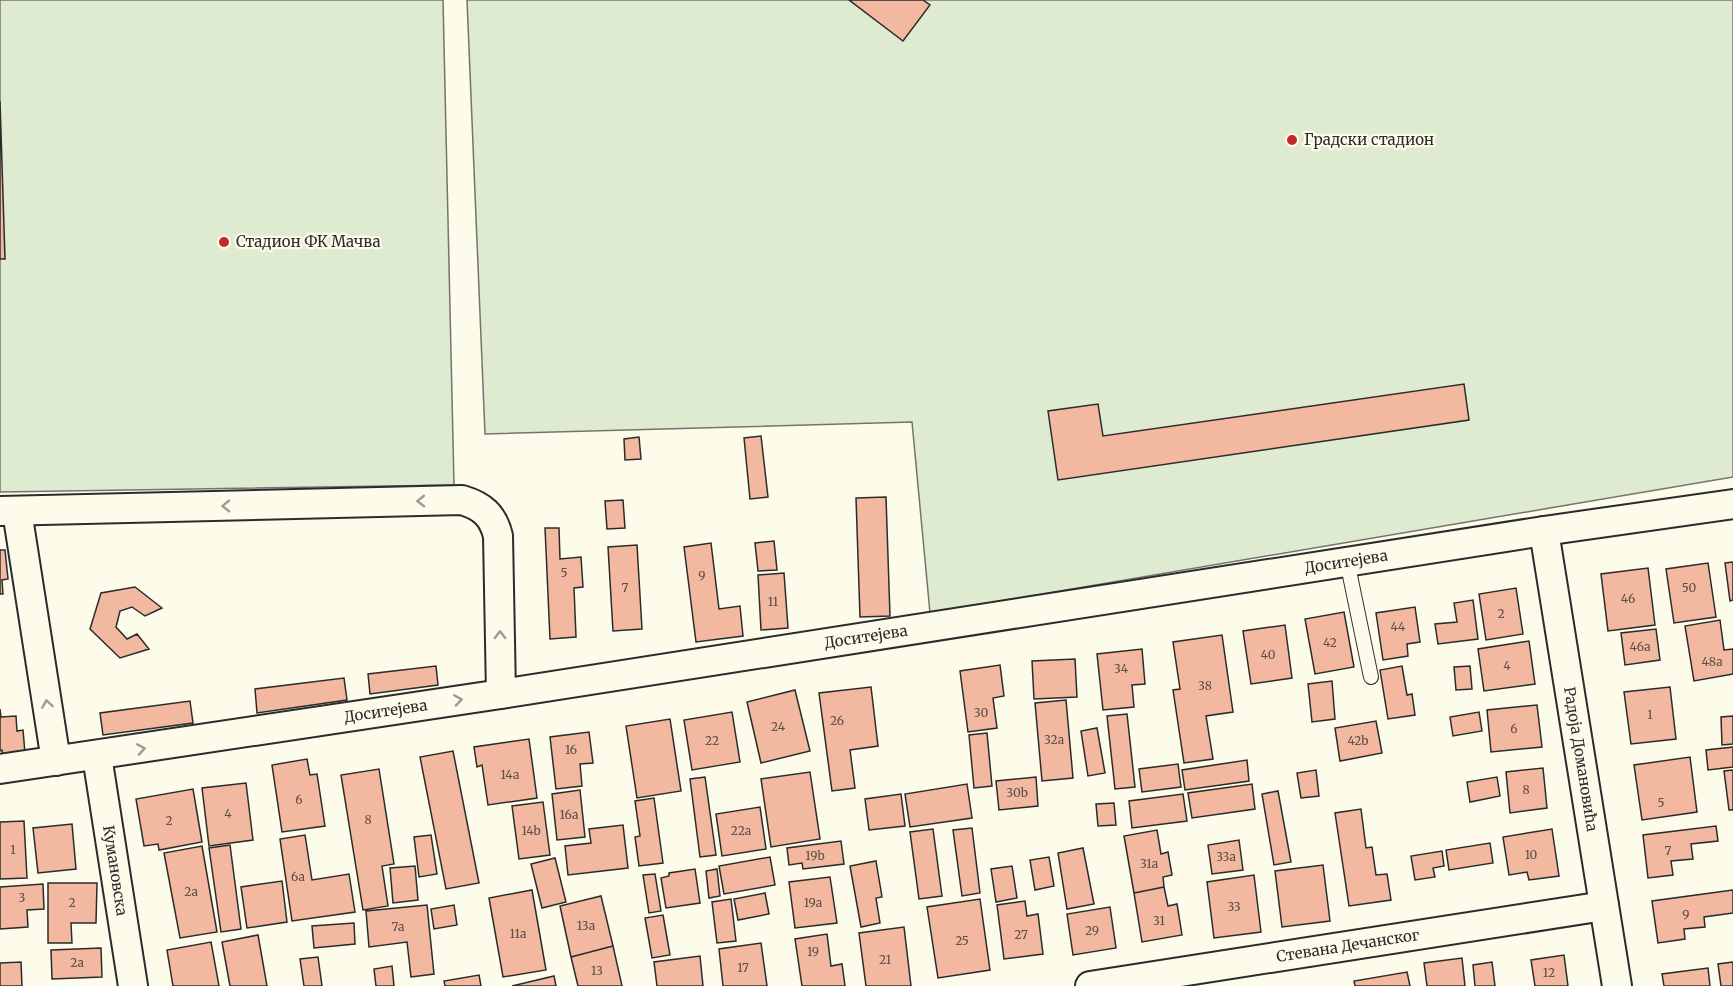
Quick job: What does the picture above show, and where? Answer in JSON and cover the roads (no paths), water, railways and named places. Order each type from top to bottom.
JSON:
[{"type":"street","points":[[56,761],[8,511],[462,500],[474,504],[492,518],[498,536],[501,694]]},
{"type":"street","name":"Доситејева","points":[[0,769],[501,694],[1347,561],[1733,504]]},
{"type":"street","name":"Радоја Домановића","points":[[1544,531],[1617,986]]},
{"type":"street","name":"Кумановска","points":[[97,756],[133,986]]},
{"type":"street","name":"Стевана Дечанског","points":[[1090,986],[1604,906]]},
{"type":"lane","points":[[1347,561],[1371,677]]},
{"type":"place","name":"Градски стадион","points":[[1292,140]]},
{"type":"place","name":"Стадион ФК Мачва","points":[[224,242]]}]
